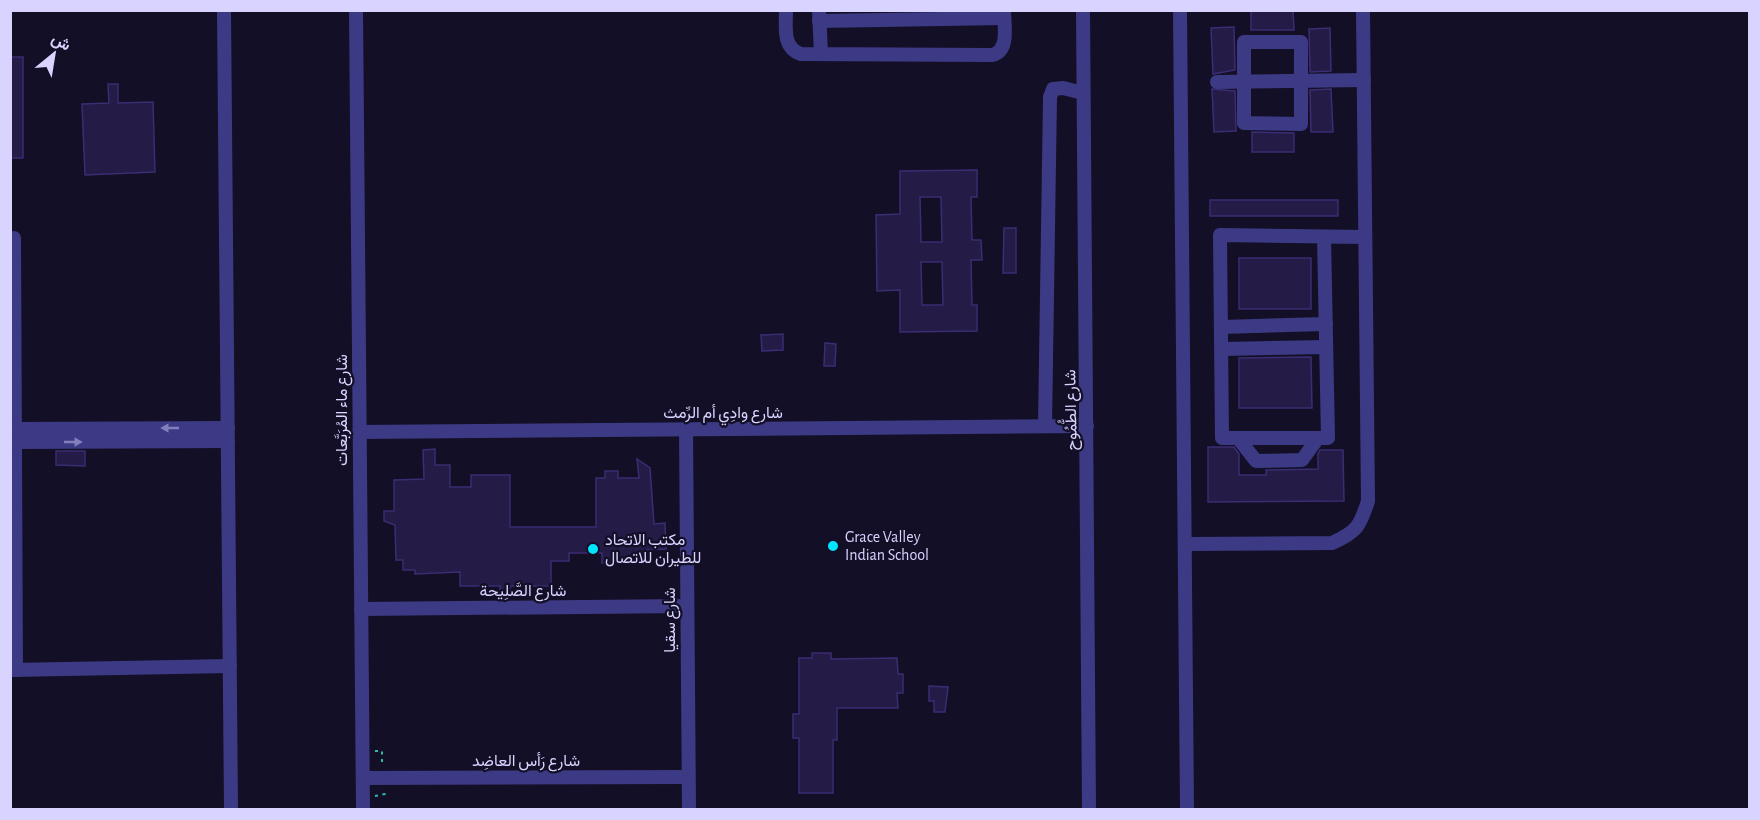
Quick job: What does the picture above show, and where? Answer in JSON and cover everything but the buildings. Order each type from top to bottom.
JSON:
[{"type":"street","points":[[224,10],[231,810]]},
{"type":"street","name":"شارع ماء المُرَبَّعات","points":[[356,10],[363,810]]},
{"type":"street","points":[[786,10],[789,47],[801,54],[821,54],[995,54],[1003,47],[1004,14],[819,16],[821,54]]},
{"type":"street","name":"شارع الطُّمُوح","points":[[1083,10],[1089,810]]},
{"type":"street","points":[[1180,10],[1187,810]]},
{"type":"street","points":[[1186,544],[1332,543],[1350,536],[1360,524],[1368,501],[1363,10]]},
{"type":"street","points":[[1245,42],[1300,42],[1301,80],[1302,124],[1244,123],[1245,42]]},
{"type":"street","points":[[1217,82],[1364,80]]},
{"type":"street","points":[[1045,426],[1050,97],[1053,89],[1063,88],[1083,93]]},
{"type":"street","points":[[1323,237],[1328,438],[1222,438],[1220,235],[1365,237]]},
{"type":"street","points":[[14,238],[13,670],[230,666]]},
{"type":"street","points":[[1221,327],[1326,324]]},
{"type":"street","points":[[1222,349],[1326,347]]},
{"type":"street","name":"شارع وادِي أم الرِّمث","points":[[359,432],[1087,426]]},
{"type":"street","name":"شارع سقيا","points":[[686,429],[689,810]]},
{"type":"street","points":[[15,436],[228,435]]},
{"type":"street","points":[[1238,438],[1256,461],[1302,460],[1318,438]]},
{"type":"street","name":"شارع الصَّلِيحة","points":[[361,609],[686,606]]},
{"type":"street","name":"شارع رَأس العاضِد","points":[[363,778],[688,777]]},
{"type":"place","name":"Grace Valley Indian School","points":[[833,546]]},
{"type":"place","name":"مكتب الاتحاد للطيران للاتصال","points":[[593,549]]}]
